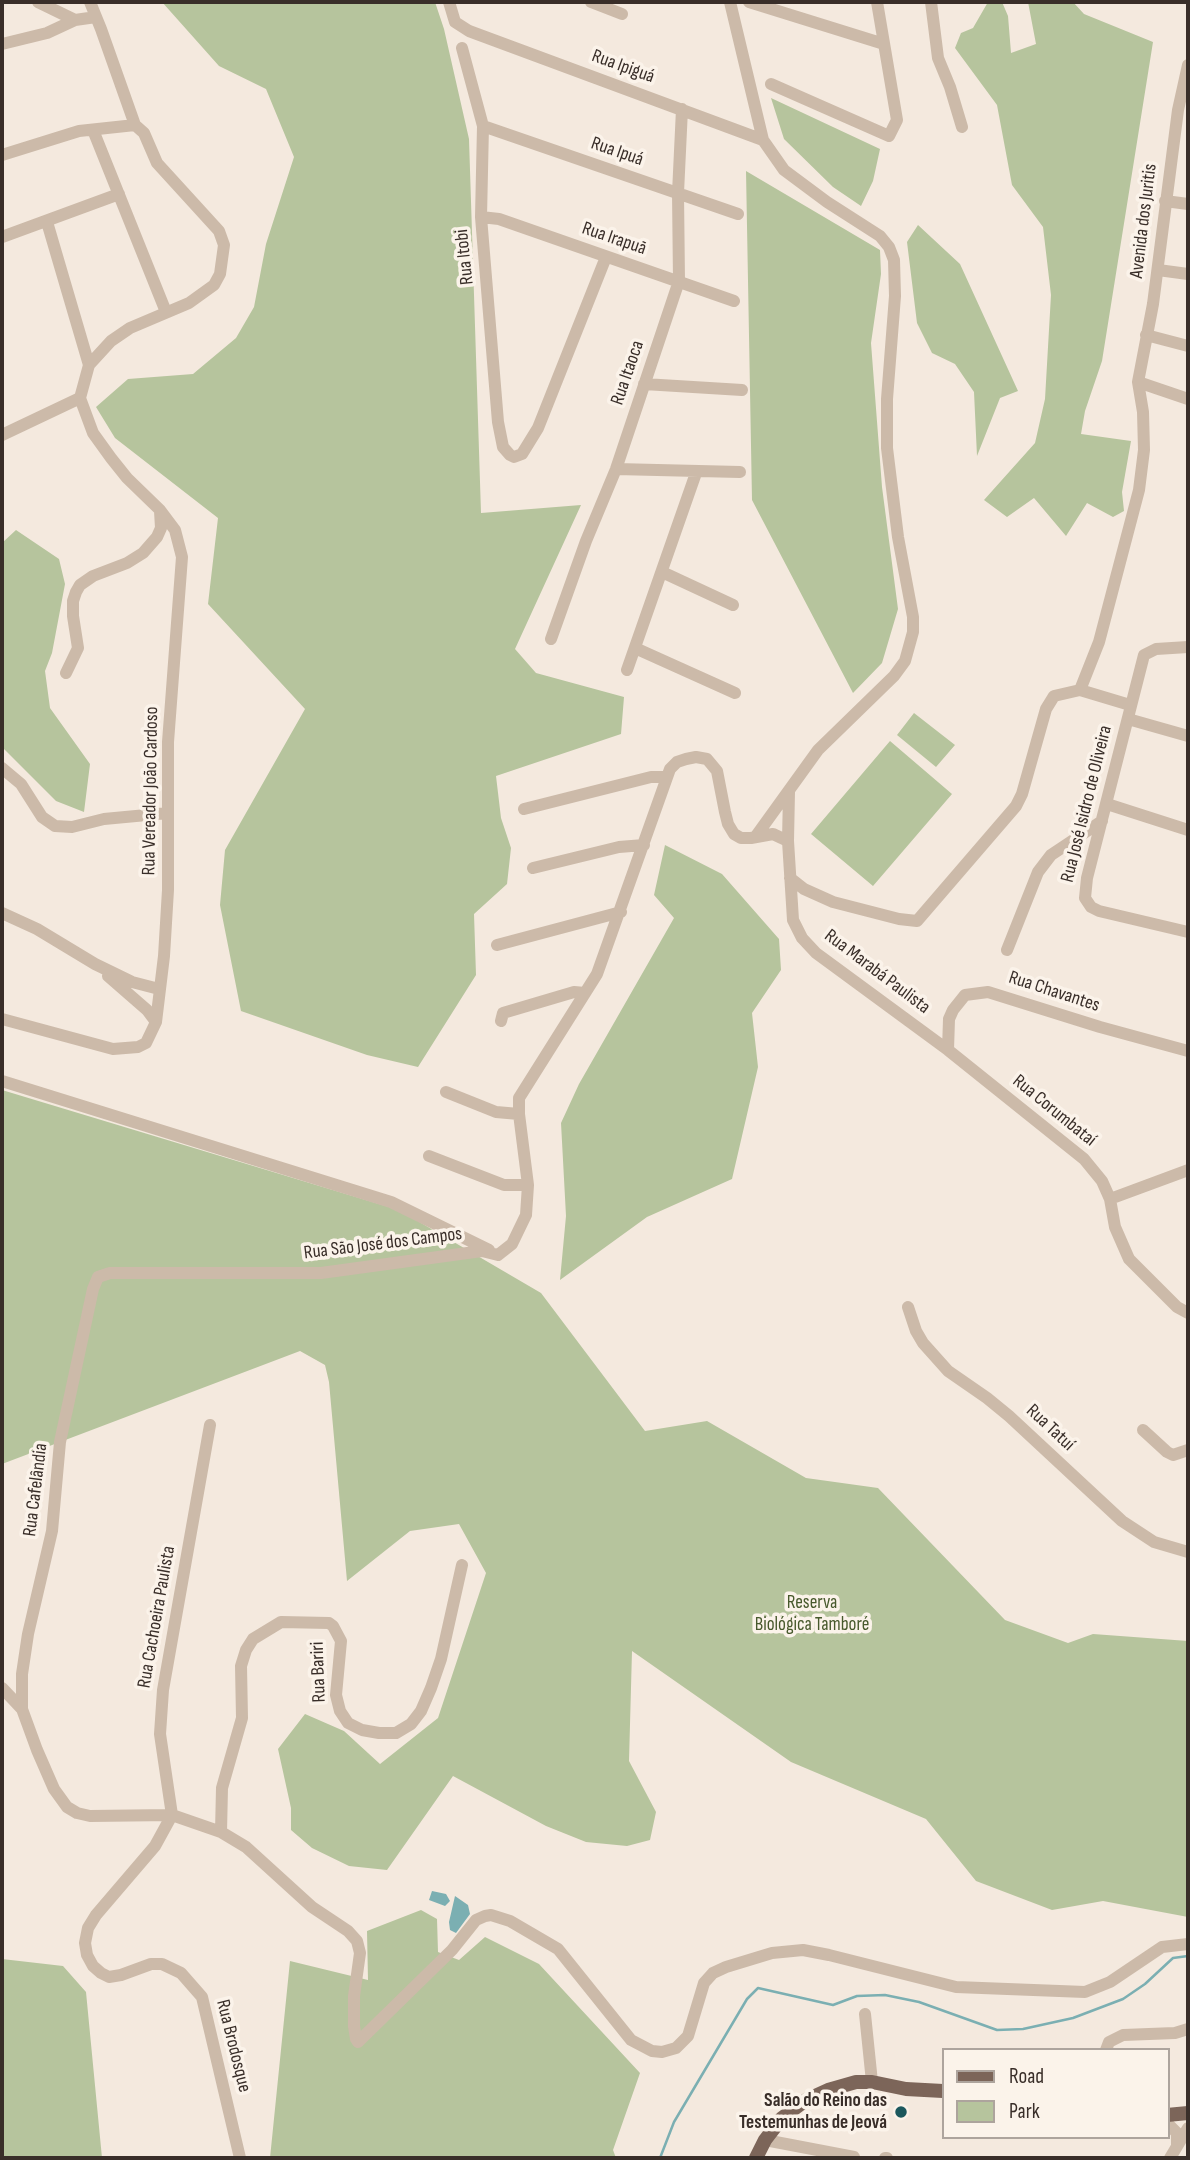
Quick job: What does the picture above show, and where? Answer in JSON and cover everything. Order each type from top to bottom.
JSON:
[{"type":"main road","points":[[756,2158],[765,2140],[782,2118],[806,2100],[841,2086],[872,2082],[906,2089],[942,2091]]},
{"type":"main road","points":[[1169,2115],[1188,2113]]},
{"type":"street","points":[[38,2],[75,20]]},
{"type":"street","points":[[2,435],[79,398],[89,365],[111,341],[130,328],[190,303],[214,285],[220,274],[224,245],[219,231],[157,163],[144,133],[135,125],[89,2]]},
{"type":"street","name":"Rua Ipiguá","points":[[449,2],[456,22],[469,31],[764,140]]},
{"type":"street","points":[[591,2],[622,14]]},
{"type":"street","points":[[730,2],[764,140],[784,170],[880,236],[889,247],[894,260],[895,296],[887,399],[887,448],[898,537],[913,624],[911,646],[905,661],[894,676],[818,750],[756,836]]},
{"type":"street","points":[[749,2],[884,44]]},
{"type":"street","points":[[771,84],[889,136],[897,120],[877,2]]},
{"type":"street","points":[[931,2],[939,58],[962,127]]},
{"type":"street","points":[[2,44],[47,33],[75,20],[96,17]]},
{"type":"street","name":"Rua Itobi","points":[[462,48],[484,126],[481,217],[498,422],[505,452],[516,456],[527,449],[538,428],[606,257]]},
{"type":"street","name":"Avenida dos Juritis","points":[[1080,690],[1099,642],[1139,490],[1144,450],[1143,412],[1138,382],[1158,270],[1165,201],[1188,65]]},
{"type":"street","name":"Rua Itaoca","points":[[551,639],[586,541],[616,469],[679,281],[678,193],[682,108]]},
{"type":"street","points":[[2,155],[79,131],[135,125]]},
{"type":"street","name":"Rua Ipuá","points":[[484,126],[738,214]]},
{"type":"street","points":[[93,130],[166,312]]},
{"type":"street","points":[[1174,143],[1188,144]]},
{"type":"street","points":[[2,237],[118,194]]},
{"type":"street","points":[[1165,201],[1188,204]]},
{"type":"street","name":"Rua Irapuã","points":[[481,217],[499,219],[734,301]]},
{"type":"street","points":[[47,222],[89,365]]},
{"type":"street","points":[[1158,270],[1188,274]]},
{"type":"street","points":[[1146,335],[1188,346]]},
{"type":"street","points":[[1138,382],[1188,399]]},
{"type":"street","points":[[644,384],[742,390]]},
{"type":"street","name":"Rua Vereador João Cardoso","points":[[79,398],[93,433],[111,458],[175,530],[182,557],[168,742],[168,890],[156,1022]]},
{"type":"street","points":[[616,469],[740,472]]},
{"type":"street","points":[[627,670],[696,473]]},
{"type":"street","points":[[66,673],[78,648],[73,601],[80,585],[93,576],[127,563],[144,553],[161,528],[160,510]]},
{"type":"street","points":[[662,572],[733,606]]},
{"type":"street","name":"Rua José Isidro de Oliveira","points":[[1188,647],[1156,649],[1144,655],[1085,887],[1087,904],[1099,911],[1188,932]]},
{"type":"street","points":[[635,648],[735,693]]},
{"type":"street","points":[[790,878],[833,902],[917,921],[1016,806],[1049,702],[1054,696],[1080,690],[1130,705]]},
{"type":"street","points":[[1128,719],[1188,736]]},
{"type":"street","points":[[2,1081],[391,1202],[498,1255],[512,1244],[526,1215],[528,1185],[519,1098],[597,974],[667,777],[677,762],[696,757],[707,759],[717,771],[730,830],[741,838],[773,834],[788,841]]},
{"type":"street","points":[[2,768],[21,784],[42,817],[55,826],[72,827],[104,819],[168,813]]},
{"type":"street","points":[[524,809],[651,777],[667,777]]},
{"type":"street","name":"Rua Marabá Paulista","points":[[789,792],[788,841],[793,920],[802,938],[816,953],[948,1050]]},
{"type":"street","points":[[1107,804],[1188,830]]},
{"type":"street","points":[[1007,950],[1031,883],[1045,862],[1102,821]]},
{"type":"street","points":[[533,868],[619,847],[644,845]]},
{"type":"street","points":[[497,945],[621,912]]},
{"type":"street","points":[[2,913],[37,929],[95,964],[132,982],[159,989]]},
{"type":"street","points":[[2,1019],[113,1049],[138,1047],[146,1043],[156,1022],[147,1010],[95,964]]},
{"type":"street","points":[[501,1021],[503,1013],[574,992],[585,993]]},
{"type":"street","name":"Rua Chavantes","points":[[948,1050],[949,1018],[953,1010],[965,995],[988,992],[1188,1051]]},
{"type":"street","points":[[553,999],[564,1005],[569,1016]]},
{"type":"street","name":"Rua Corumbataí","points":[[948,1050],[1084,1159],[1102,1181],[1110,1199],[1115,1227],[1129,1259],[1177,1307],[1188,1313]]},
{"type":"street","points":[[446,1092],[496,1112],[519,1114]]},
{"type":"street","points":[[429,1156],[504,1185],[528,1185]]},
{"type":"street","points":[[1110,1199],[1188,1170]]},
{"type":"street","name":"Rua São José dos Campos","points":[[98,1277],[110,1273],[321,1273],[482,1251],[498,1255]]},
{"type":"street","name":"Rua Cafelândia","points":[[98,1277],[93,1289],[60,1442],[52,1531],[28,1634],[22,1674],[22,1709],[49,1779],[67,1807],[90,1816],[172,1815],[222,1832],[246,1847],[312,1907],[348,1931],[357,1941],[360,1952],[354,1996],[354,2026],[358,2042],[415,1988],[477,1920],[485,1916],[499,1917],[541,1937],[558,1949],[631,2040],[652,2051],[662,2052],[676,2048],[688,2036],[704,1983],[713,1973],[772,1953],[803,1950],[956,1987],[1084,1992],[1110,1982],[1162,1947],[1188,1944]]},
{"type":"street","name":"Rua Tatuí","points":[[908,1307],[923,1343],[948,1371],[1009,1416],[1122,1521],[1154,1542],[1188,1552]]},
{"type":"street","name":"Rua Cachoeira Paulista","points":[[172,1815],[160,1734],[163,1690],[210,1425]]},
{"type":"street","points":[[1143,1430],[1173,1455],[1188,1450]]},
{"type":"street","name":"Rua Bariri","points":[[222,1832],[222,1788],[242,1718],[241,1666],[253,1639],[281,1622],[329,1623],[341,1642],[336,1695],[340,1711],[348,1723],[362,1730],[397,1733],[411,1724],[421,1711],[431,1688],[441,1659],[462,1565]]},
{"type":"street","name":"Rua Cafelândia","points":[[2,1688],[22,1709]]},
{"type":"street","name":"Rua Brodosque","points":[[172,1815],[155,1846],[96,1915],[85,1943],[87,1955],[100,1973],[109,1976],[121,1976],[151,1964],[168,1966],[181,1973],[202,1997],[240,2158]]},
{"type":"street","points":[[865,2014],[872,2082]]},
{"type":"street","points":[[1106,2048],[1109,2042],[1123,2035],[1175,2033],[1188,2029]]},
{"type":"street","points":[[1169,2125],[1177,2133],[1177,2145]]},
{"type":"street","points":[[1170,2158],[1188,2128]]},
{"type":"street","points":[[765,2140],[854,2157]]},
{"type":"green space","points":[[162,2],[435,2],[444,29],[469,139],[481,513],[581,505],[515,649],[536,673],[624,697],[621,734],[496,776],[501,818],[511,848],[507,884],[474,914],[476,975],[418,1067],[367,1055],[241,1011],[220,905],[225,850],[305,709],[208,604],[218,518],[115,438],[96,407],[128,379],[193,374],[236,338],[254,307],[266,244],[294,157],[266,89],[219,66]]},
{"type":"green space","points":[[988,2],[1002,2],[1008,16],[1011,53],[1036,44],[1028,2],[1073,2],[1084,14],[1153,42],[1102,361],[1085,411],[1081,434],[1131,441],[1122,492],[1124,511],[1113,517],[1087,503],[1066,536],[1034,498],[1007,517],[984,500],[1035,443],[1045,399],[1051,295],[1043,227],[1012,185],[997,105],[955,48],[961,33],[973,28]]},
{"type":"green space","points":[[771,98],[880,149],[873,181],[861,206],[833,187],[784,139]]},
{"type":"green space","points":[[746,171],[880,250],[881,274],[871,343],[882,487],[898,609],[882,663],[853,693],[752,500]]},
{"type":"green space","points":[[918,225],[960,264],[1018,391],[1000,398],[977,456],[974,392],[955,364],[932,353],[917,323],[907,242]]},
{"type":"green space","points":[[16,530],[59,559],[65,584],[52,653],[45,671],[50,708],[90,764],[84,812],[56,801],[2,747],[2,543]]},
{"type":"green space","points":[[914,713],[955,745],[936,767],[897,735]]},
{"type":"green space","points":[[890,741],[952,794],[873,886],[811,834]]},
{"type":"green space","points":[[665,845],[722,874],[779,939],[781,970],[752,1013],[758,1067],[732,1179],[647,1217],[560,1280],[566,1216],[561,1123],[579,1084],[674,918],[654,895]]},
{"type":"green space","name":"Reserva Biológica Tamboré","points":[[2,1090],[399,1210],[541,1293],[645,1431],[707,1421],[806,1478],[878,1488],[1005,1620],[1068,1643],[1093,1634],[1188,1641],[1188,1917],[1103,1901],[1052,1910],[976,1881],[926,1819],[791,1762],[632,1651],[629,1761],[656,1812],[650,1840],[627,1846],[586,1842],[546,1826],[453,1776],[387,1870],[349,1866],[312,1848],[291,1830],[291,1808],[278,1749],[305,1714],[344,1731],[380,1764],[438,1718],[486,1573],[459,1524],[410,1531],[347,1581],[329,1382],[325,1365],[300,1351],[2,1464]]},
{"type":"green space","points":[[421,1910],[437,1919],[438,1952],[459,1960],[485,1937],[539,1964],[640,2073],[613,2150],[616,2158],[270,2158],[290,1961],[368,1980],[367,1931]]},
{"type":"green space","points":[[2,1959],[63,1966],[86,1992],[102,2158],[2,2158]]},
{"type":"water","points":[[432,1891],[446,1894],[450,1901],[445,1906],[429,1900]]},
{"type":"water","points":[[455,1896],[468,1905],[470,1914],[456,1933],[450,1930],[449,1922]]},
{"type":"waterway","points":[[660,2158],[674,2122],[747,1999],[758,1988],[833,2005],[857,1996],[885,1995],[919,2002],[997,2030],[1023,2029],[1073,2018],[1123,1999],[1145,1984],[1173,1958],[1188,1956]]},
{"type":"place","name":"Salão do Reino das Testemunhas de Jeová","points":[[901,2112]]}]
